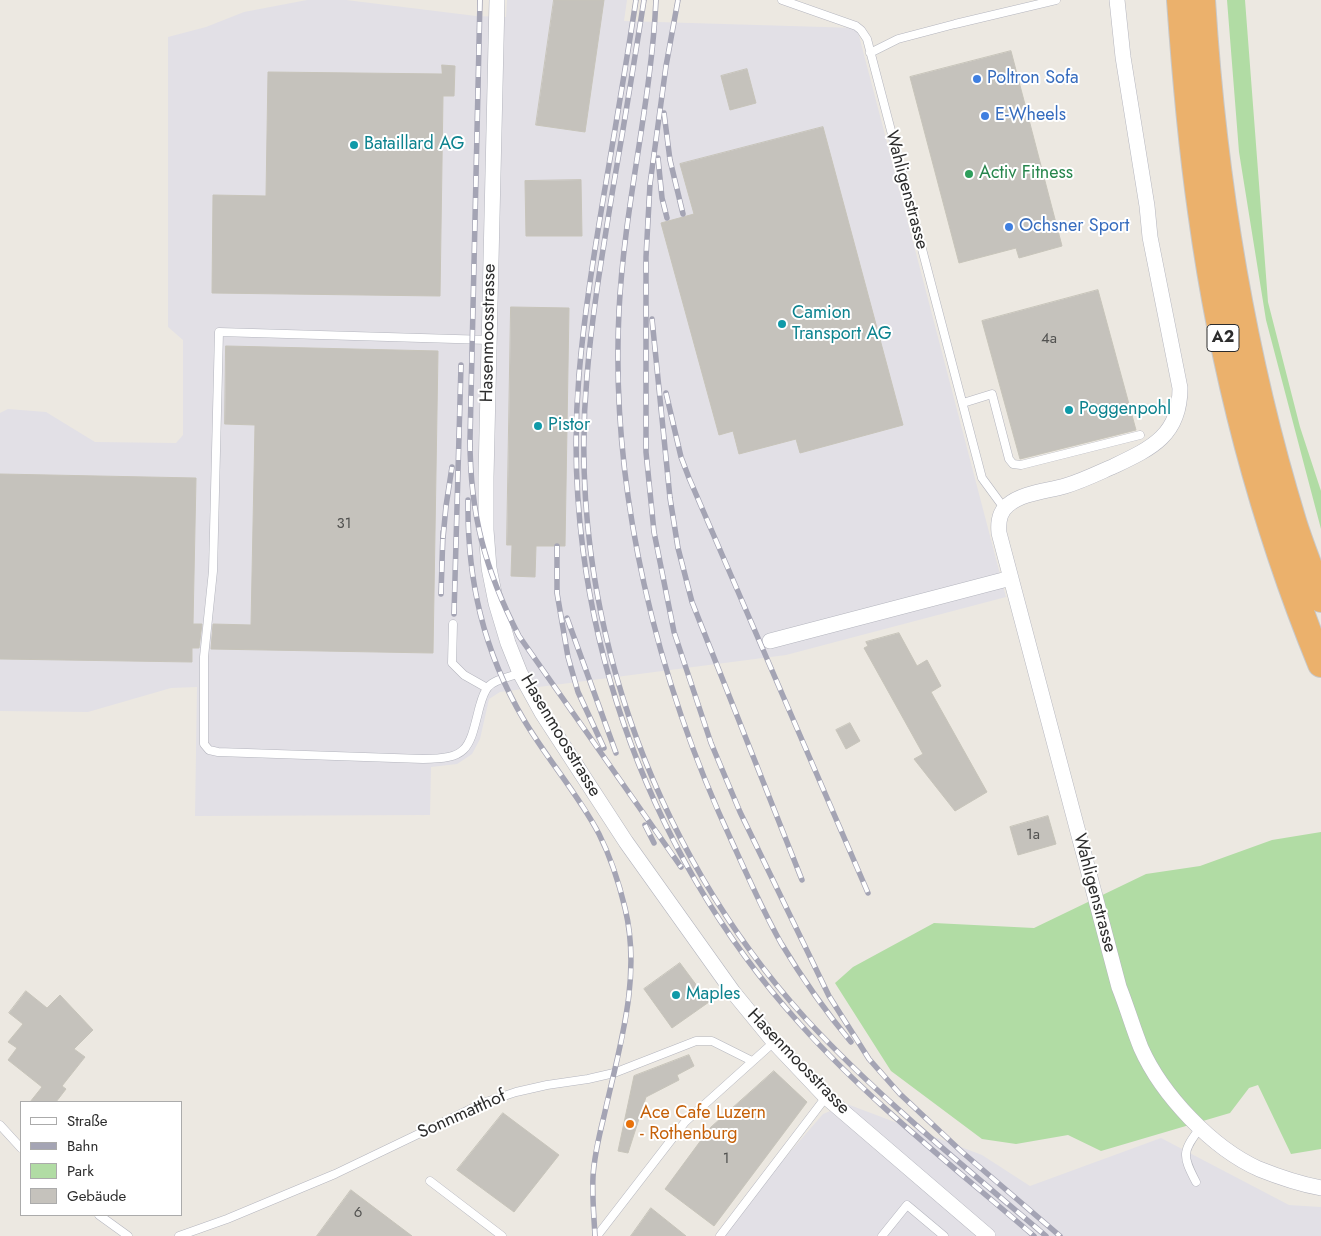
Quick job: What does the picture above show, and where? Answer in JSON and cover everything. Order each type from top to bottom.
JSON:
[{"type":"highway","name":"A2","points":[[1180,0],[1186,83],[1201,211],[1217,307],[1246,433],[1265,502],[1280,552],[1321,664]]},
{"type":"highway","name":"A2","points":[[1202,0],[1208,86],[1226,231],[1239,307],[1264,418],[1288,503],[1321,599]]},
{"type":"street","name":"Hasenmoosstrasse","points":[[497,0],[486,477],[487,552],[500,621],[520,673],[542,713],[626,842],[733,992],[774,1042],[826,1097],[988,1236]]},
{"type":"street","points":[[1004,508],[1029,495],[1089,477],[1152,447],[1162,440],[1179,410],[1180,388],[1150,237],[1147,206],[1122,57],[1117,0]]},
{"type":"street","name":"Wahligenstrasse","points":[[1004,508],[998,528],[1119,987],[1142,1049],[1163,1086],[1186,1115],[1226,1149],[1258,1168],[1298,1183],[1321,1188]]},
{"type":"street","points":[[770,641],[1011,578]]},
{"type":"lane","name":"Wahligenstrasse","points":[[782,0],[856,26],[867,39],[982,478],[1004,508]]},
{"type":"lane","points":[[870,53],[898,39],[1056,0]]},
{"type":"lane","points":[[489,340],[219,332],[213,571],[204,657],[204,744],[209,750],[218,752],[449,758],[462,752],[468,744],[487,688],[494,683],[520,673]]},
{"type":"lane","points":[[963,403],[992,394],[1009,459],[1013,464],[1021,464],[1140,435]]},
{"type":"lane","points":[[453,624],[452,663],[464,676],[487,688]]},
{"type":"lane","name":"Sonnmatthof","points":[[179,1236],[227,1219],[335,1174],[483,1103],[516,1092],[547,1085],[588,1080],[614,1073],[696,1040],[712,1041],[752,1060]]},
{"type":"lane","points":[[597,1236],[685,1122],[774,1042]]},
{"type":"lane","points":[[720,1236],[826,1097]]},
{"type":"lane","points":[[0,1125],[20,1147]]},
{"type":"lane","points":[[1196,1182],[1187,1166],[1185,1156],[1188,1145],[1200,1128]]},
{"type":"lane","points":[[430,1181],[502,1236]]},
{"type":"lane","points":[[882,1236],[907,1205],[944,1236]]},
{"type":"lane","points":[[100,1216],[128,1236]]},
{"type":"shaded area","points":[[307,0],[346,0],[476,16],[506,17],[507,0],[627,0],[624,21],[857,28],[1006,597],[786,655],[500,692],[489,699],[480,739],[472,754],[457,764],[431,767],[430,815],[195,816],[197,687],[171,688],[88,712],[0,711],[0,413],[8,409],[46,412],[95,442],[176,443],[183,435],[183,340],[168,327],[168,37],[206,27],[244,12]]},
{"type":"shaded area","points":[[847,1104],[982,1155],[1030,1186],[1161,1138],[1289,1205],[1321,1207],[1321,1236],[717,1236],[823,1114]]},
{"type":"green space","points":[[1227,0],[1245,0],[1268,302],[1300,427],[1321,491],[1321,529],[1266,320],[1239,152]]},
{"type":"green space","points":[[1321,832],[1321,1149],[1291,1154],[1258,1085],[1249,1088],[1230,1113],[1101,1151],[1068,1135],[1016,1144],[982,1139],[891,1071],[835,983],[853,967],[934,923],[1034,928],[1146,874],[1200,866],[1272,840]]},
{"type":"building","points":[[554,0],[604,0],[585,132],[536,125]]},
{"type":"building","points":[[1011,51],[1062,246],[1019,258],[1016,248],[959,263],[910,77]]},
{"type":"building","name":"Bataillard AG","points":[[442,65],[455,66],[454,96],[443,96],[440,296],[212,293],[213,195],[266,196],[268,72],[442,74]]},
{"type":"building","points":[[747,69],[756,103],[730,110],[721,76]]},
{"type":"building","name":"Camion Transport AG","points":[[823,127],[903,425],[800,453],[796,439],[739,454],[733,431],[719,435],[661,223],[694,214],[680,164]]},
{"type":"building","points":[[581,180],[582,236],[526,236],[525,181]]},
{"type":"building","points":[[1098,290],[1136,430],[1020,459],[982,321]]},
{"type":"building","name":"Pistor","points":[[511,307],[569,308],[565,546],[536,546],[535,577],[511,576],[512,545],[507,545]]},
{"type":"building","points":[[226,346],[438,351],[433,653],[211,649],[213,624],[251,625],[255,425],[225,424]]},
{"type":"building","points":[[0,474],[196,478],[193,624],[202,624],[199,648],[192,648],[192,662],[0,659]]},
{"type":"building","points":[[899,633],[917,666],[927,660],[941,686],[931,692],[987,792],[955,811],[914,759],[923,754],[864,648],[868,646],[866,642]]},
{"type":"building","points":[[850,723],[860,741],[846,749],[836,730]]},
{"type":"building","points":[[1048,816],[1056,844],[1018,855],[1010,827]]},
{"type":"building","name":"Maples","points":[[680,963],[709,1002],[672,1028],[644,989]]},
{"type":"building","points":[[26,991],[47,1008],[60,995],[93,1030],[74,1049],[85,1057],[62,1086],[66,1089],[57,1101],[31,1101],[42,1087],[8,1060],[17,1048],[8,1042],[23,1024],[9,1013]]},
{"type":"building","name":"Ace Cafe Luzern - Rothenburg","points":[[689,1055],[694,1066],[677,1075],[679,1080],[646,1097],[628,1153],[618,1151],[634,1076]]},
{"type":"building","points":[[774,1071],[807,1102],[714,1226],[665,1189],[710,1128]]},
{"type":"building","points":[[503,1113],[559,1155],[514,1212],[457,1170]]},
{"type":"building","points":[[351,1190],[412,1236],[317,1236]]},
{"type":"building","points":[[651,1208],[686,1236],[631,1236]]},
{"type":"railway","points":[[480,0],[470,440],[473,493],[482,541],[497,588],[519,636],[681,867]]},
{"type":"railway","points":[[636,0],[586,307],[579,375],[576,463],[583,550],[599,637],[623,722],[656,804],[696,882],[745,956],[800,1024],[827,1053],[913,1133],[1034,1236]]},
{"type":"railway","points":[[644,0],[595,305],[587,376],[584,463],[590,550],[606,636],[630,720],[663,801],[703,879],[751,952],[806,1019],[892,1104],[1046,1236]]},
{"type":"railway","points":[[656,0],[649,78],[626,233],[619,311],[618,379],[622,448],[631,516],[644,584],[661,651],[682,717],[706,782],[750,881],[781,943],[814,994],[851,1042]]},
{"type":"railway","points":[[678,0],[666,66],[650,184],[646,257],[646,452],[654,532],[674,632],[711,743],[740,812],[829,996],[869,1059],[900,1094],[962,1152],[1060,1236]]},
{"type":"railway","points":[[664,113],[670,160],[683,214]]},
{"type":"railway","points":[[658,158],[662,198],[667,218]]},
{"type":"railway","points":[[652,319],[670,498],[678,548],[692,602],[802,880]]},
{"type":"railway","points":[[454,614],[461,365]]},
{"type":"railway","points":[[666,393],[681,457],[689,478],[868,893]]},
{"type":"railway","points":[[443,538],[452,467]]},
{"type":"railway","points":[[468,500],[468,529],[474,586],[480,614],[498,668],[524,720],[582,805],[599,834],[617,880],[630,934],[630,987],[622,1039],[594,1169],[595,1236]]},
{"type":"railway","points":[[441,594],[443,532]]},
{"type":"railway","points":[[557,546],[557,593],[568,657],[578,692],[604,748]]},
{"type":"railway","points":[[567,618],[616,753]]},
{"type":"railway","points":[[645,825],[654,843]]},
{"type":"place","name":"Poltron Sofa","points":[[977,79]]},
{"type":"place","name":"E-Wheels","points":[[985,116]]},
{"type":"place","name":"Bataillard AG","points":[[354,145]]},
{"type":"place","name":"Activ Fitness","points":[[969,174]]},
{"type":"place","name":"Ochsner Sport","points":[[1009,227]]},
{"type":"place","name":"Camion Transport AG","points":[[782,324]]},
{"type":"place","name":"Poggenpohl","points":[[1069,410]]},
{"type":"place","name":"Pistor","points":[[538,426]]},
{"type":"place","name":"Maples","points":[[676,995]]},
{"type":"place","name":"Ace Cafe Luzern - Rothenburg","points":[[630,1124]]}]
